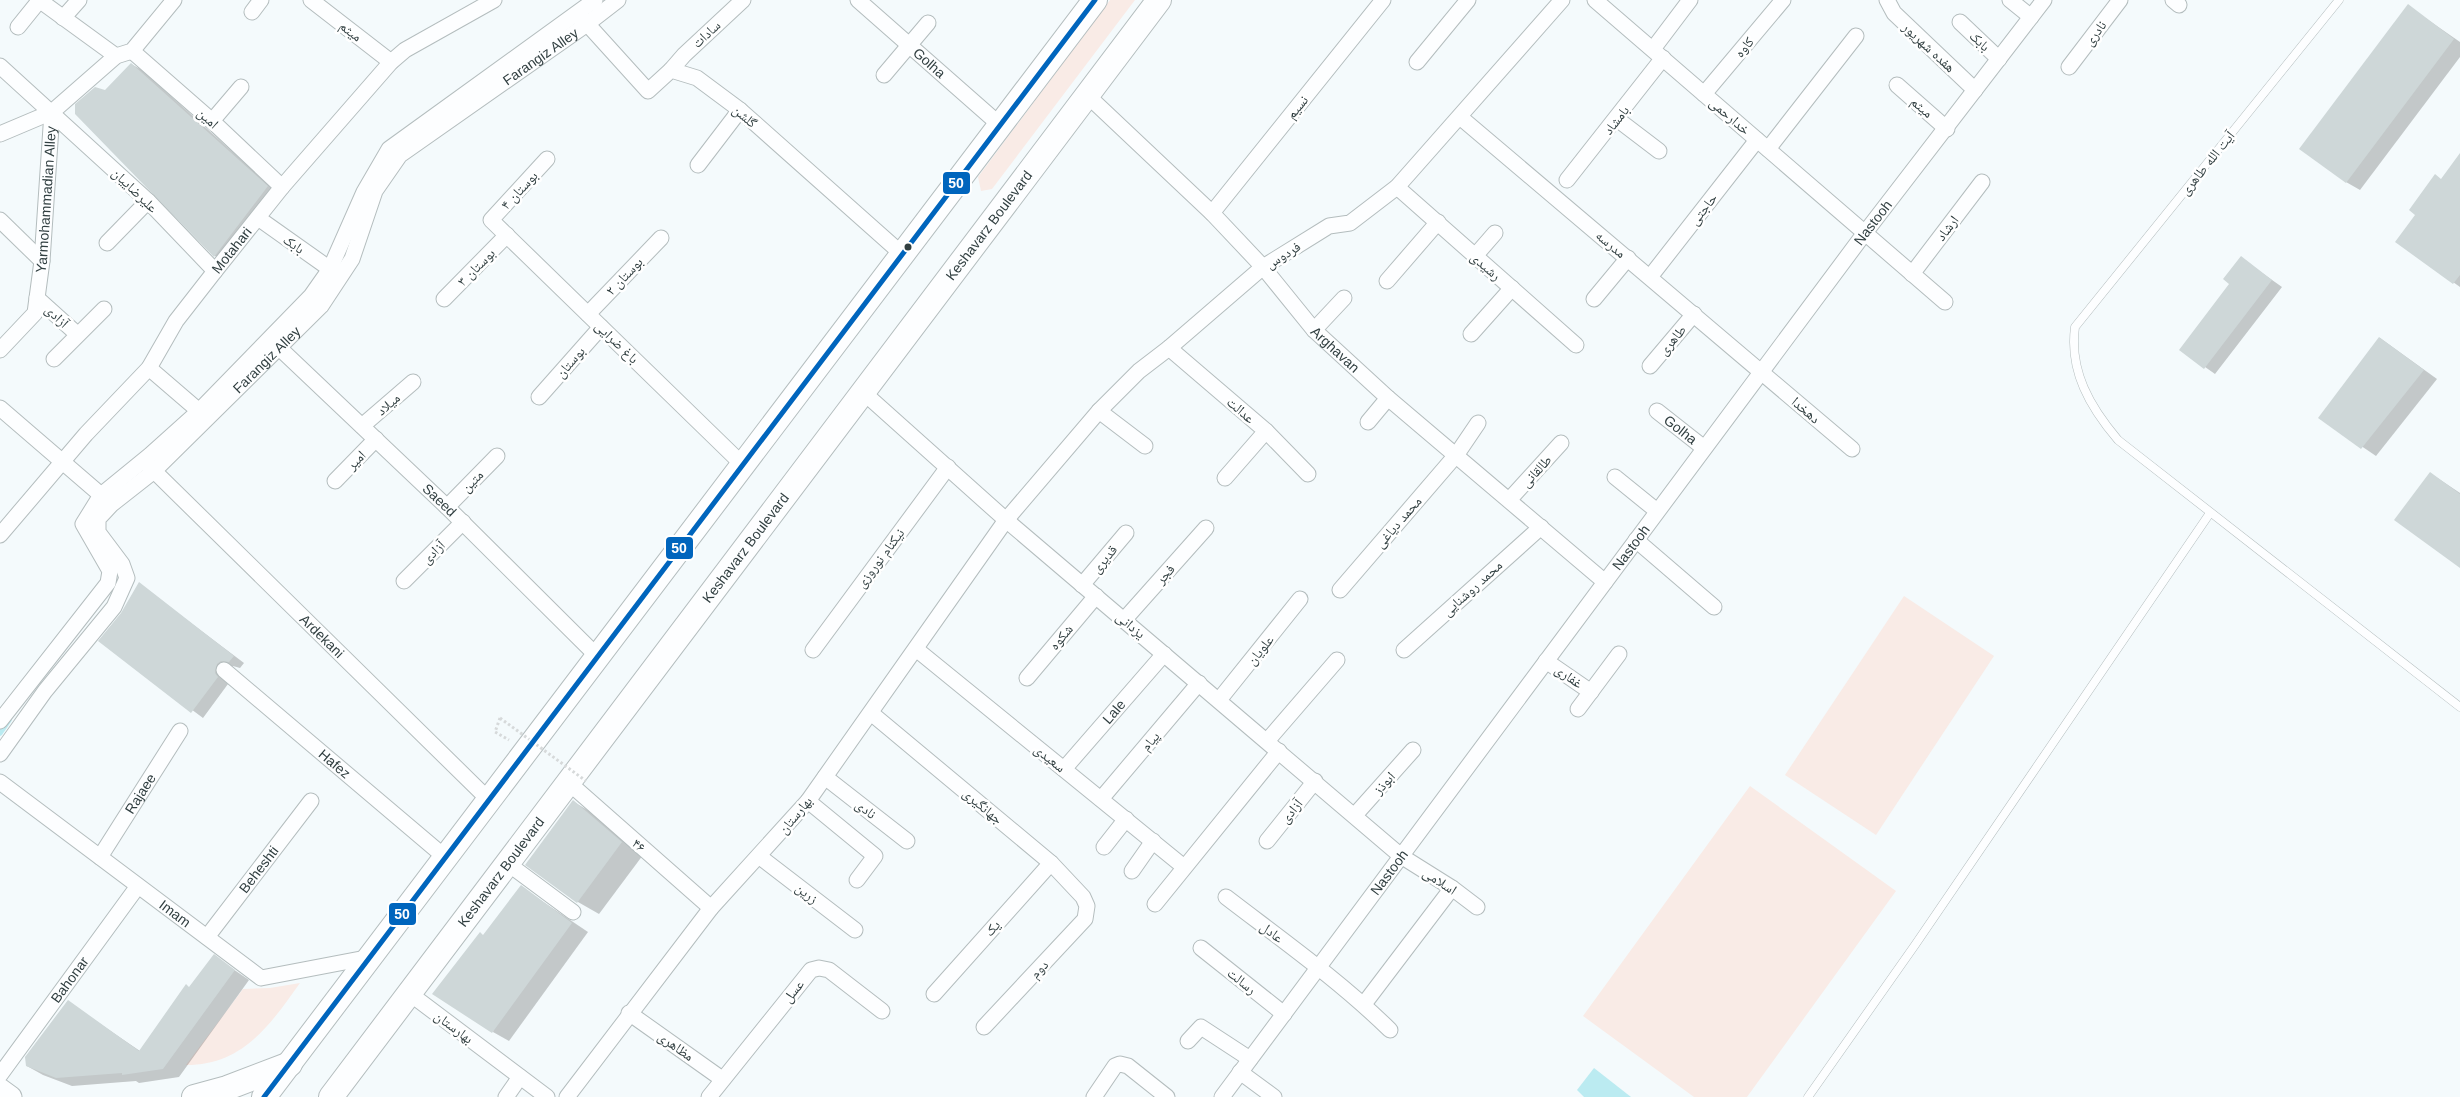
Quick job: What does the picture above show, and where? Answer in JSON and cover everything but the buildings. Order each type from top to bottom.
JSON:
[{"type":"main road","points":[[264,1097],[1095,0]]},
{"type":"main road","name":"Keshavarz Boulevard","points":[[331,1097],[507,863],[577,782],[862,392],[1159,0]]},
{"type":"main road","points":[[194,1097],[227,1088],[290,1064]]},
{"type":"main road","points":[[0,1089],[11,1097]]},
{"type":"street","points":[[18,27],[39,0],[116,56]]},
{"type":"street","points":[[63,18],[78,0]]},
{"type":"street","points":[[132,51],[174,0]]},
{"type":"street","name":"میثم","points":[[311,0],[391,62]]},
{"type":"street","name":"Motahari","points":[[0,535],[86,434],[149,368],[176,321],[215,271],[282,187],[391,62],[405,50],[494,0]]},
{"type":"street","points":[[1,718],[108,583],[110,571],[83,524],[101,495],[147,465],[199,411],[274,343],[330,269],[364,192],[389,149],[584,20],[595,0]]},
{"type":"street","name":"Farangiz Alley","points":[[0,754],[44,691],[114,608],[127,578],[122,564],[98,532],[98,519],[147,465],[274,343],[321,306],[352,260],[375,191],[400,155],[584,20],[618,0]]},
{"type":"street","name":"سادات","points":[[671,70],[684,55],[743,0]]},
{"type":"street","name":"Golha","points":[[858,0],[1000,125]]},
{"type":"street","name":"نسیم","points":[[1212,213],[1383,0]]},
{"type":"street","points":[[1417,62],[1468,0]]},
{"type":"street","name":"فردوس","points":[[1006,520],[1100,412],[1139,371],[1169,348],[1264,267],[1330,226],[1350,223],[1397,187],[1562,0]]},
{"type":"street","name":"خدارحمی","points":[[1595,0],[1945,302]]},
{"type":"street","name":"بامشاد","points":[[1567,180],[1618,119],[1690,0]]},
{"type":"street","name":"کاوه","points":[[1704,94],[1783,0]]},
{"type":"street","name":"هفده شهریور","points":[[1887,0],[1894,13],[1975,90]]},
{"type":"street","points":[[2010,0],[2031,17]]},
{"type":"street","name":"Nastooh","points":[[1222,1097],[1761,371],[2044,0]]},
{"type":"street","name":"نادری","points":[[2069,67],[2120,0]]},
{"type":"street","points":[[584,20],[648,91],[671,70]]},
{"type":"street","name":"بابک","points":[[1960,22],[1999,59]]},
{"type":"street","points":[[884,75],[928,23]]},
{"type":"street","name":"حاجتی","points":[[1650,277],[1856,36]]},
{"type":"street","name":"Yarmohammadian Alley","points":[[0,350],[35,313],[42,261],[52,112],[116,56],[132,51]]},
{"type":"street","name":"امین","points":[[132,51],[212,121],[282,187]]},
{"type":"street","name":"گلشن","points":[[671,70],[697,78],[740,110],[902,254]]},
{"type":"street","name":"علیرضاییان","points":[[2,73],[52,112],[148,201],[215,271]]},
{"type":"street","name":"میثم","points":[[1897,85],[1947,129]]},
{"type":"street","points":[[212,121],[241,88]]},
{"type":"street","name":"Arghavan","points":[[1087,95],[1212,213],[1264,267],[1314,330],[1388,398],[1457,454],[1605,582]]},
{"type":"street","points":[[698,166],[740,110]]},
{"type":"street","points":[[0,134],[52,112]]},
{"type":"street","name":"مدرسه","points":[[1460,117],[1761,371]]},
{"type":"street","points":[[1618,119],[1659,151]]},
{"type":"street","name":"بوستان ۴","points":[[491,220],[546,160]]},
{"type":"street","name":"ارشاد","points":[[1912,274],[1982,182]]},
{"type":"street","name":"رشیدی","points":[[1397,187],[1576,345]]},
{"type":"street","points":[[107,243],[148,201]]},
{"type":"street","name":"بابک","points":[[258,218],[330,269]]},
{"type":"street","points":[[0,220],[42,261]]},
{"type":"street","name":"باغ ضرایی","points":[[491,220],[743,465]]},
{"type":"street","points":[[1387,281],[1438,222]]},
{"type":"street","points":[[1475,256],[1495,233]]},
{"type":"street","name":"بوستان ۳","points":[[444,299],[507,235]]},
{"type":"street","name":"بوستان ۲","points":[[588,314],[661,238]]},
{"type":"street","points":[[1594,300],[1628,258]]},
{"type":"street","points":[[1471,334],[1512,288]]},
{"type":"street","name":"آزادی","points":[[37,298],[77,334]]},
{"type":"street","points":[[1314,330],[1344,298]]},
{"type":"street","points":[[54,359],[104,308]]},
{"type":"street","name":"طاهری","points":[[1650,366],[1694,314]]},
{"type":"street","name":"بوستان","points":[[539,398],[601,327]]},
{"type":"street","name":"Saeed","points":[[274,343],[463,522],[598,657]]},
{"type":"street","name":"عدالت","points":[[1169,348],[1266,432],[1225,478]]},
{"type":"street","points":[[149,368],[199,411]]},
{"type":"street","name":"دهخدا","points":[[1761,371],[1852,449]]},
{"type":"street","name":"میلاد","points":[[362,426],[413,382]]},
{"type":"street","name":"یزدانی","points":[[862,392],[1006,520],[1401,856]]},
{"type":"street","points":[[1368,422],[1388,398]]},
{"type":"street","points":[[0,408],[101,495]]},
{"type":"street","name":"Golha","points":[[1657,411],[1704,448]]},
{"type":"street","points":[[1100,412],[1145,446]]},
{"type":"street","name":"محمد دیاغی","points":[[1340,590],[1457,454],[1478,423]]},
{"type":"street","points":[[1266,432],[1308,474]]},
{"type":"street","name":"امیر","points":[[336,481],[376,439]]},
{"type":"street","name":"طالقانی","points":[[1510,499],[1561,443]]},
{"type":"street","name":"متین","points":[[447,507],[496,456]]},
{"type":"street","name":"Ardekani","points":[[147,465],[489,800]]},
{"type":"street","name":"نیکنام نوروزی","points":[[813,650],[948,467]]},
{"type":"street","points":[[1616,477],[1657,511]]},
{"type":"street","name":"بهارستان","points":[[567,1097],[629,1013],[711,908],[760,857],[808,802],[1006,520]]},
{"type":"street","name":"آزادی","points":[[404,581],[463,522]]},
{"type":"street","name":"محمد روشنایی","points":[[1404,650],[1541,526]]},
{"type":"street","name":"فجر","points":[[1124,620],[1206,528]]},
{"type":"street","name":"قدیری","points":[[1082,585],[1126,533]]},
{"type":"street","points":[[1636,540],[1714,606]]},
{"type":"street","name":"شکوه","points":[[1027,678],[1096,596]]},
{"type":"street","name":"علویان","points":[[1219,700],[1300,600]]},
{"type":"street","name":"سعیدی","points":[[916,649],[1184,867]]},
{"type":"street","name":"Lale","points":[[1064,769],[1164,654]]},
{"type":"street","name":"غفاری","points":[[1578,709],[1619,654]]},
{"type":"street","points":[[1267,741],[1337,660]]},
{"type":"street","name":"غفاری","points":[[1546,661],[1591,692]]},
{"type":"street","name":"Hafez","points":[[224,670],[446,858]]},
{"type":"street","name":"پیام","points":[[1101,799],[1199,683]]},
{"type":"street","name":"جهانگیری","points":[[870,713],[1051,863],[1083,897],[1087,906]]},
{"type":"street","name":"Rajaee","points":[[100,857],[180,731]]},
{"type":"street","name":"ابوذز","points":[[1355,815],[1413,750]]},
{"type":"street","points":[[1155,904],[1279,751]]},
{"type":"street","name":"نادی","points":[[825,777],[907,841]]},
{"type":"street","name":"آزادی","points":[[1266,841],[1315,781]]},
{"type":"street","name":"Imam","points":[[0,782],[261,978],[371,957]]},
{"type":"street","name":"۴۶","points":[[577,782],[711,908]]},
{"type":"street","name":"Beheshti","points":[[207,937],[311,801]]},
{"type":"street","points":[[808,802],[875,856],[857,880]]},
{"type":"street","points":[[1104,848],[1126,820]]},
{"type":"street","points":[[1132,871],[1153,841]]},
{"type":"street","name":"اسلامی","points":[[1401,856],[1452,888],[1477,908]]},
{"type":"street","name":"زرین","points":[[760,857],[855,930]]},
{"type":"street","points":[[507,863],[573,912]]},
{"type":"street","name":"یک","points":[[934,994],[1051,863]]},
{"type":"street","name":"Bahonar","points":[[0,1075],[138,886]]},
{"type":"street","points":[[1364,1004],[1452,888]]},
{"type":"street","name":"عادل","points":[[1226,897],[1364,1004],[1390,1030]]},
{"type":"street","name":"دوم","points":[[984,1028],[1085,919],[1087,906]]},
{"type":"street","name":"رسالت","points":[[1201,948],[1284,1014]]},
{"type":"street","name":"عسل","points":[[722,1079],[811,970],[819,968],[829,970],[882,1011]]},
{"type":"street","name":"بهارستان","points":[[409,993],[548,1097]]},
{"type":"street","name":"مظاهری","points":[[629,1013],[722,1079]]},
{"type":"street","points":[[1188,1041],[1201,1027],[1250,1059]]},
{"type":"street","points":[[1094,1097],[1115,1066],[1120,1064],[1128,1066],[1167,1097]]},
{"type":"street","points":[[1240,1072],[1274,1097]]},
{"type":"street","points":[[506,1097],[520,1076]]},
{"type":"street","points":[[709,1097],[722,1079]]},
{"type":"lane","name":"آیت الله طاهری","points":[[2210,513],[2118,440],[2096,415],[2083,390],[2076,364],[2073,343],[2075,326],[2338,0]]},
{"type":"lane","points":[[1808,1097],[1915,945],[2210,513],[2460,707]]},
{"type":"path","points":[[495,732],[500,718],[577,782]]},
{"type":"shaded area","points":[[1110,0],[1135,0],[992,189],[981,191],[978,177]]},
{"type":"shaded area","points":[[1904,596],[1994,656],[1876,835],[1785,775]]},
{"type":"shaded area","points":[[1750,786],[1896,891],[1747,1097],[1694,1097],[1583,1016]]},
{"type":"shaded area","points":[[300,983],[278,1014],[253,1040],[224,1058],[206,1063],[186,1065],[243,989],[270,988]]},
{"type":"water","points":[[1594,1068],[1631,1097],[1584,1097],[1577,1090]]},
{"type":"waterway","points":[[340,264],[350,246]]},
{"type":"waterway","points":[[0,733],[9,720]]},
{"type":"transit line","name":"50","points":[[264,1097],[1095,0]]}]
